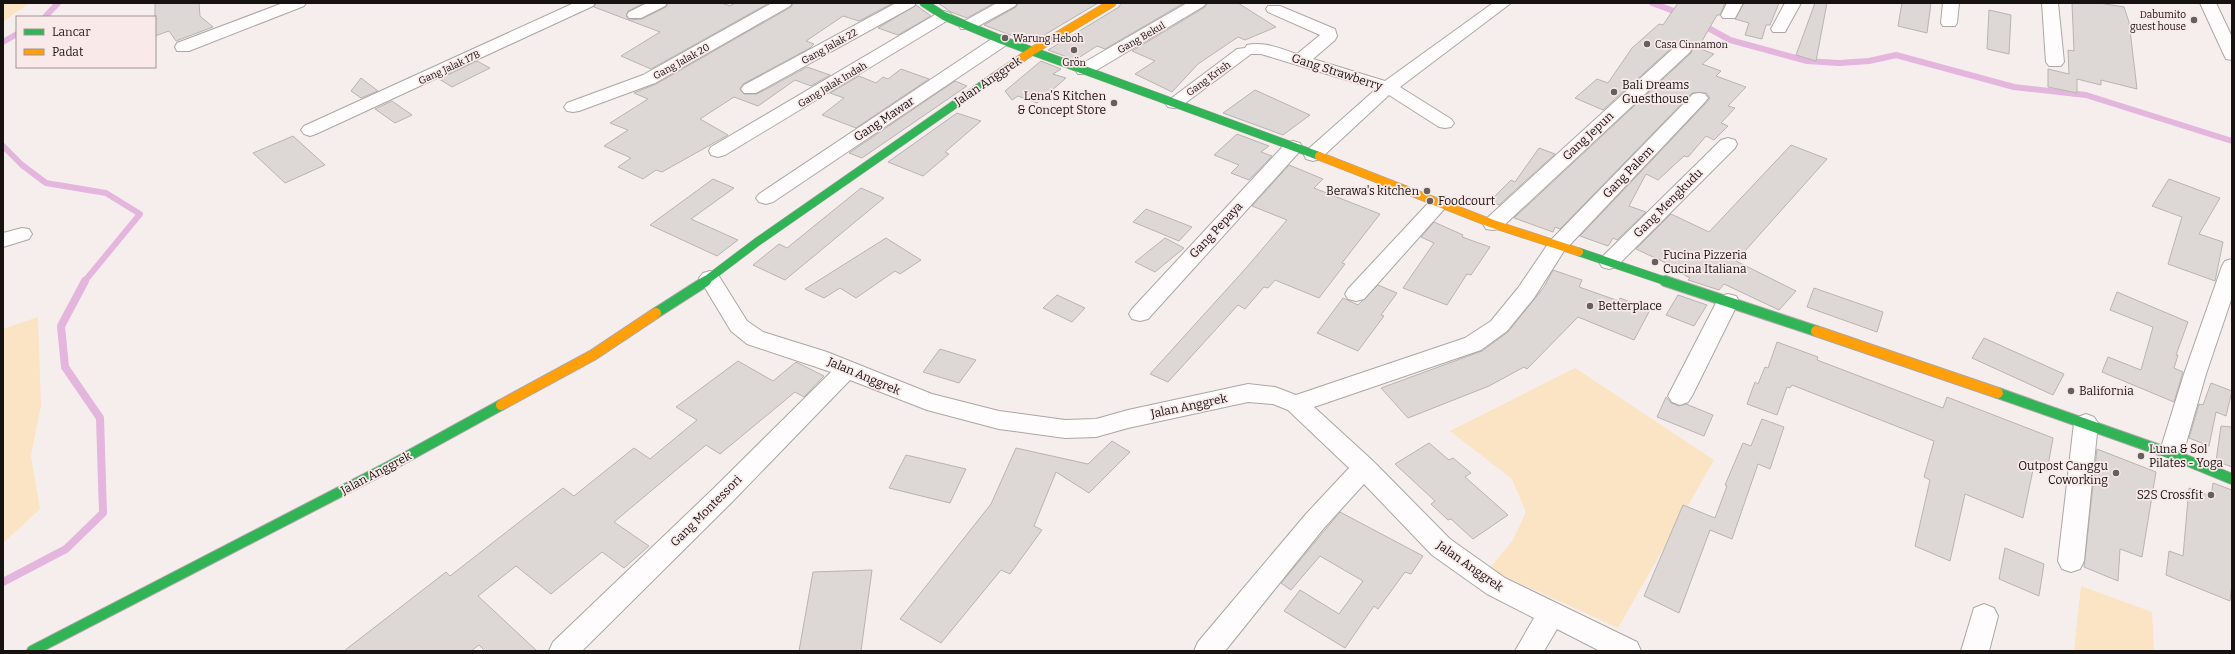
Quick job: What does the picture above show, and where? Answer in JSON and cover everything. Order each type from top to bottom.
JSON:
[{"type":"street","points":[[183,47],[298,3]]},
{"type":"street","name":"Gang Jalak 17B","points":[[310,130],[587,3]]},
{"type":"street","points":[[635,15],[659,3]]},
{"type":"street","name":"Gang Jalak 20","points":[[573,107],[649,79],[784,3]]},
{"type":"street","name":"Gang Jalak 22","points":[[750,89],[908,3]]},
{"type":"street","points":[[924,3],[944,16],[1002,40],[1293,147],[1492,224],[1728,301],[2086,423],[2171,454],[2232,479]]},
{"type":"street","points":[[967,26],[1008,3]]},
{"type":"street","name":"Jalan Anggrek","points":[[32,651],[390,466],[586,359],[710,278],[757,242],[1032,51],[1112,3]]},
{"type":"street","name":"Gang Bekul","points":[[1084,70],[1198,3]]},
{"type":"street","points":[[1445,123],[1388,87],[1503,3]]},
{"type":"street","points":[[1779,29],[1793,3]]},
{"type":"street","points":[[1949,23],[1951,3]]},
{"type":"street","points":[[2050,3],[2055,62]]},
{"type":"street","points":[[2208,3],[2232,55]]},
{"type":"street","points":[[1274,9],[1329,33],[1328,36],[1301,60]]},
{"type":"street","name":"Gang Jalak Indah","points":[[718,151],[944,16]]},
{"type":"street","name":"Gang Mawar","points":[[766,198],[1002,40]]},
{"type":"street","name":"Gang Jepun","points":[[1492,224],[1684,48]]},
{"type":"street","name":"Gang Strawberry","points":[[1253,50],[1301,60],[1388,87]]},
{"type":"street","name":"Gang Krish","points":[[1174,103],[1253,50]]},
{"type":"street","name":"Gang Strawberry","points":[[1313,155],[1388,87]]},
{"type":"street","name":"Gang Palem","points":[[1296,404],[1473,344],[1499,326],[1526,292],[1557,246],[1699,98]]},
{"type":"street","name":"Gang Mengkudu","points":[[1609,262],[1728,144]]},
{"type":"street","name":"Gang Pepaya","points":[[1140,314],[1293,147]]},
{"type":"street","points":[[1356,294],[1439,203]]},
{"type":"street","points":[[3,240],[22,234]]},
{"type":"street","points":[[2171,454],[2195,374],[2232,266]]},
{"type":"street","name":"Jalan Anggrek","points":[[710,278],[738,326],[755,338],[819,358],[927,401],[999,420],[1059,428],[1096,428],[1128,419],[1248,393],[1275,396],[1296,404],[1364,468],[1441,547],[1496,586],[1551,615],[1627,651]]},
{"type":"street","points":[[1680,396],[1728,301]]},
{"type":"street","name":"Gang Montessori","points":[[563,651],[723,495],[847,369]]},
{"type":"street","points":[[2071,561],[2086,423]]},
{"type":"street","points":[[1208,651],[1315,521],[1364,468]]},
{"type":"street","points":[[1529,651],[1551,615]]},
{"type":"street","points":[[1975,651],[1984,616]]},
{"type":"shaded area","points":[[3,3],[29,3],[3,22]]},
{"type":"shaded area","points":[[38,317],[41,405],[31,456],[40,509],[3,543],[3,329]]},
{"type":"shaded area","points":[[1575,368],[1714,460],[1618,628],[1489,569],[1513,540],[1526,512],[1512,479],[1450,431]]},
{"type":"shaded area","points":[[2081,586],[2152,612],[2154,651],[2074,651]]},
{"type":"building","points":[[155,3],[199,3],[200,16],[213,27],[176,41],[169,31],[156,36]]},
{"type":"building","points":[[596,3],[644,3],[628,11],[626,16],[629,20],[642,19],[666,7],[668,3],[722,3],[730,6],[735,3],[769,3],[651,69],[621,56],[660,32],[594,7]]},
{"type":"building","points":[[793,3],[893,3],[859,21],[843,16],[806,41],[814,44],[810,48],[743,84],[740,89],[744,94],[757,94],[807,67],[830,75],[811,86],[795,80],[758,106],[734,97],[700,119],[728,135],[662,172],[656,170],[643,179],[618,167],[631,158],[604,146],[628,130],[610,123],[648,99],[634,93],[656,84],[791,7]]},
{"type":"building","points":[[938,3],[994,3],[967,18],[951,12]]},
{"type":"building","points":[[1018,3],[1098,3],[1031,43],[984,25],[1016,7]]},
{"type":"building","points":[[1121,3],[1184,3],[1105,49],[1097,46],[1075,60],[1048,50],[1119,7]]},
{"type":"building","points":[[1207,3],[1238,3],[1276,27],[1245,40],[1238,37],[1198,64],[1172,92],[1135,74],[1155,61],[1132,51],[1205,7]]},
{"type":"building","points":[[1678,3],[1725,3],[1720,15],[1717,15],[1698,48],[1714,54],[1702,64],[1721,71],[1716,76],[1746,87],[1728,106],[1735,108],[1721,123],[1728,126],[1714,140],[1706,136],[1688,157],[1684,156],[1658,180],[1646,174],[1629,206],[1646,212],[1617,240],[1613,238],[1608,246],[1580,236],[1706,103],[1710,98],[1706,93],[1692,93],[1560,229],[1555,227],[1553,232],[1514,218],[1691,53],[1693,47],[1690,43],[1677,43],[1603,110],[1575,98],[1597,79],[1608,83],[1632,48],[1659,24],[1663,25]]},
{"type":"building","points":[[1744,3],[1779,3],[1770,25],[1766,25],[1762,39],[1745,35],[1749,23],[1735,19]]},
{"type":"building","points":[[1815,3],[1827,3],[1816,61],[1796,55]]},
{"type":"building","points":[[1902,3],[1931,3],[1927,33],[1898,26]]},
{"type":"building","points":[[2072,3],[2099,3],[2124,7],[2129,22],[2137,89],[2101,80],[2101,85],[2077,79],[2077,93],[2048,87],[2048,69],[2069,74],[2068,50],[2074,51]]},
{"type":"building","points":[[916,5],[931,16],[898,35],[878,28]]},
{"type":"building","points":[[1989,10],[2011,15],[2009,54],[1987,49]]},
{"type":"building","points":[[477,61],[490,68],[452,87],[439,79]]},
{"type":"building","points":[[1041,61],[1061,69],[1053,74],[1066,78],[1037,103],[1018,96],[1012,100],[1005,91]]},
{"type":"building","points":[[901,69],[929,79],[856,128],[822,115],[844,98],[830,93],[859,76],[876,83],[883,77],[888,79]]},
{"type":"building","points":[[361,78],[378,91],[361,98],[351,91]]},
{"type":"building","points":[[955,81],[967,86],[862,158],[849,153]]},
{"type":"building","points":[[1255,90],[1310,115],[1283,135],[1223,113]]},
{"type":"building","points":[[392,101],[412,115],[395,123],[375,109]]},
{"type":"building","points":[[957,113],[981,121],[945,152],[949,154],[923,176],[888,162]]},
{"type":"building","points":[[1237,134],[1269,146],[1261,152],[1272,156],[1249,180],[1231,173],[1239,165],[1214,155]]},
{"type":"building","points":[[293,136],[325,165],[285,183],[253,153]]},
{"type":"building","points":[[1791,145],[1827,159],[1736,261],[1796,291],[1779,310],[1724,284],[1719,290],[1688,280],[1690,278],[1679,272],[1681,270],[1636,249],[1671,214],[1709,232]]},
{"type":"building","points":[[1539,148],[1555,154],[1499,205],[1490,201],[1511,180],[1515,182]]},
{"type":"building","points":[[1289,165],[1323,179],[1314,188],[1380,214],[1342,263],[1345,264],[1319,298],[1275,280],[1268,288],[1264,287],[1245,309],[1238,305],[1168,382],[1150,374],[1247,267],[1287,220],[1252,206]]},
{"type":"building","points":[[713,179],[734,188],[691,219],[738,240],[717,256],[650,225]]},
{"type":"building","points":[[2169,179],[2220,198],[2199,234],[2223,242],[2215,281],[2168,264],[2182,217],[2152,206]]},
{"type":"building","points":[[861,188],[884,198],[785,280],[753,265],[779,244],[787,248]]},
{"type":"building","points":[[1146,209],[1192,227],[1179,241],[1133,222]]},
{"type":"building","points":[[1434,222],[1463,235],[1462,237],[1490,247],[1471,275],[1467,274],[1447,305],[1403,288],[1434,243],[1421,237]]},
{"type":"building","points":[[886,238],[921,260],[900,274],[895,271],[856,298],[840,288],[824,298],[805,289]]},
{"type":"building","points":[[1165,238],[1184,248],[1155,272],[1135,262]]},
{"type":"building","points":[[1553,270],[1582,280],[1579,287],[1619,301],[1620,298],[1650,310],[1634,340],[1578,317],[1527,369],[1524,367],[1489,386],[1408,418],[1381,388],[1482,351],[1508,332],[1544,287]]},
{"type":"building","points":[[1378,285],[1397,293],[1381,315],[1384,316],[1358,351],[1317,333],[1343,298],[1358,305]]},
{"type":"building","points":[[1814,288],[1883,312],[1877,332],[1807,307]]},
{"type":"building","points":[[2117,292],[2188,322],[2176,355],[2178,355],[2174,368],[2183,372],[2174,402],[2102,372],[2108,357],[2141,370],[2153,327],[2110,310]]},
{"type":"building","points":[[1057,295],[1085,308],[1072,322],[1043,308]]},
{"type":"building","points":[[1678,295],[1707,305],[1694,326],[1666,315]]},
{"type":"building","points":[[1984,338],[2064,374],[2053,395],[1972,358]]},
{"type":"building","points":[[1777,342],[1818,357],[1817,360],[1943,408],[1947,397],[2053,438],[2047,471],[2034,465],[2023,518],[1965,494],[1950,561],[1915,546],[1930,480],[1924,477],[1934,441],[1792,385],[1790,388],[1787,387],[1777,415],[1747,404],[1755,382],[1758,384],[1765,367],[1768,368]]},
{"type":"building","points":[[940,349],[976,360],[959,383],[923,372]]},
{"type":"building","points":[[738,361],[773,381],[796,362],[824,376],[804,397],[795,392],[720,454],[706,445],[614,522],[649,546],[624,568],[602,552],[551,594],[516,566],[478,596],[537,651],[485,651],[479,645],[471,651],[344,651],[446,572],[450,576],[563,488],[574,496],[634,448],[650,459],[697,420],[676,407]]},
{"type":"building","points":[[2211,383],[2232,391],[2226,416],[2216,412],[2209,446],[2189,438],[2199,404],[2203,405]]},
{"type":"building","points":[[1666,397],[1671,403],[1679,406],[1686,404],[1713,415],[1704,436],[1657,417]]},
{"type":"building","points":[[1762,419],[1784,427],[1770,469],[1758,464],[1732,539],[1710,530],[1679,613],[1644,596],[1683,505],[1715,518],[1727,486],[1725,485],[1743,443],[1751,446]]},
{"type":"building","points":[[2221,426],[2232,427],[2232,467],[2216,461]]},
{"type":"building","points":[[1112,441],[1130,452],[1089,493],[1056,472],[1034,526],[1042,530],[1010,574],[1001,570],[941,643],[900,619],[991,504],[1016,448],[1088,464]]},
{"type":"building","points":[[1429,443],[1449,460],[1453,458],[1471,473],[1465,477],[1508,515],[1473,539],[1451,519],[1448,520],[1431,504],[1435,501],[1395,464]]},
{"type":"building","points":[[2097,449],[2156,472],[2142,557],[2120,549],[2118,581],[2084,567]]},
{"type":"building","points":[[906,455],[966,469],[950,503],[889,488]]},
{"type":"building","points":[[2213,483],[2232,490],[2232,583],[2230,601],[2166,575],[2169,551],[2183,556],[2189,488],[2211,496]]},
{"type":"building","points":[[1340,512],[1423,556],[1411,574],[1405,572],[1378,609],[1374,606],[1345,648],[1284,611],[1300,590],[1339,614],[1363,581],[1320,556],[1291,590],[1281,583]]},
{"type":"building","points":[[2005,548],[2044,564],[2039,596],[1999,579]]},
{"type":"building","points":[[872,570],[861,651],[799,651],[813,572]]},
{"type":"waterway","points":[[46,16],[58,3]]},
{"type":"waterway","points":[[1652,3],[1682,14]]},
{"type":"waterway","points":[[1701,24],[1730,40],[1807,61],[1839,63],[1869,61],[1896,55],[2014,87],[2086,95],[2232,141]]},
{"type":"waterway","points":[[3,42],[16,35]]},
{"type":"waterway","points":[[3,146],[22,165],[46,183],[106,193],[140,214],[84,282]]},
{"type":"waterway","points":[[3,582],[66,549],[103,513],[100,418],[65,367],[61,326],[85,281]]},
{"type":"traffic: fast","points":[[924,3],[944,16],[1002,40],[1319,156]]},
{"type":"traffic: fast","points":[[656,313],[710,278],[757,242],[994,77]]},
{"type":"traffic: fast","points":[[1579,252],[1816,331]]},
{"type":"traffic: fast","points":[[1998,393],[2171,454],[2232,479]]},
{"type":"traffic: fast","points":[[32,651],[390,466],[501,405]]},
{"type":"traffic: slow","points":[[994,77],[1032,51],[1112,3]]},
{"type":"traffic: slow","points":[[1319,156],[1493,224],[1579,252]]},
{"type":"traffic: slow","points":[[501,405],[593,355],[656,313]]},
{"type":"traffic: slow","points":[[1816,331],[1998,393]]},
{"type":"place","name":"Dabumito guest house","points":[[2194,20]]},
{"type":"place","name":"Warung Heboh","points":[[1005,38]]},
{"type":"place","name":"Casa Cinnamon","points":[[1647,44]]},
{"type":"place","name":"Grön","points":[[1074,50]]},
{"type":"place","name":"Bali Dreams Guesthouse","points":[[1614,92]]},
{"type":"place","name":"Lena’S Kitchen & Concept Store","points":[[1114,103]]},
{"type":"place","name":"Berawa's kitchen","points":[[1427,191]]},
{"type":"place","name":"Foodcourt","points":[[1430,201]]},
{"type":"place","name":"Fucina Pizzeria Cucina Italiana","points":[[1655,262]]},
{"type":"place","name":"Betterplace","points":[[1590,306]]},
{"type":"place","name":"Balifornia","points":[[2071,391]]},
{"type":"place","name":"Luna & Sol Pilates - Yoga","points":[[2141,456]]},
{"type":"place","name":"Outpost Canggu Coworking","points":[[2116,473]]},
{"type":"place","name":"S2S Crossfit","points":[[2211,495]]}]
